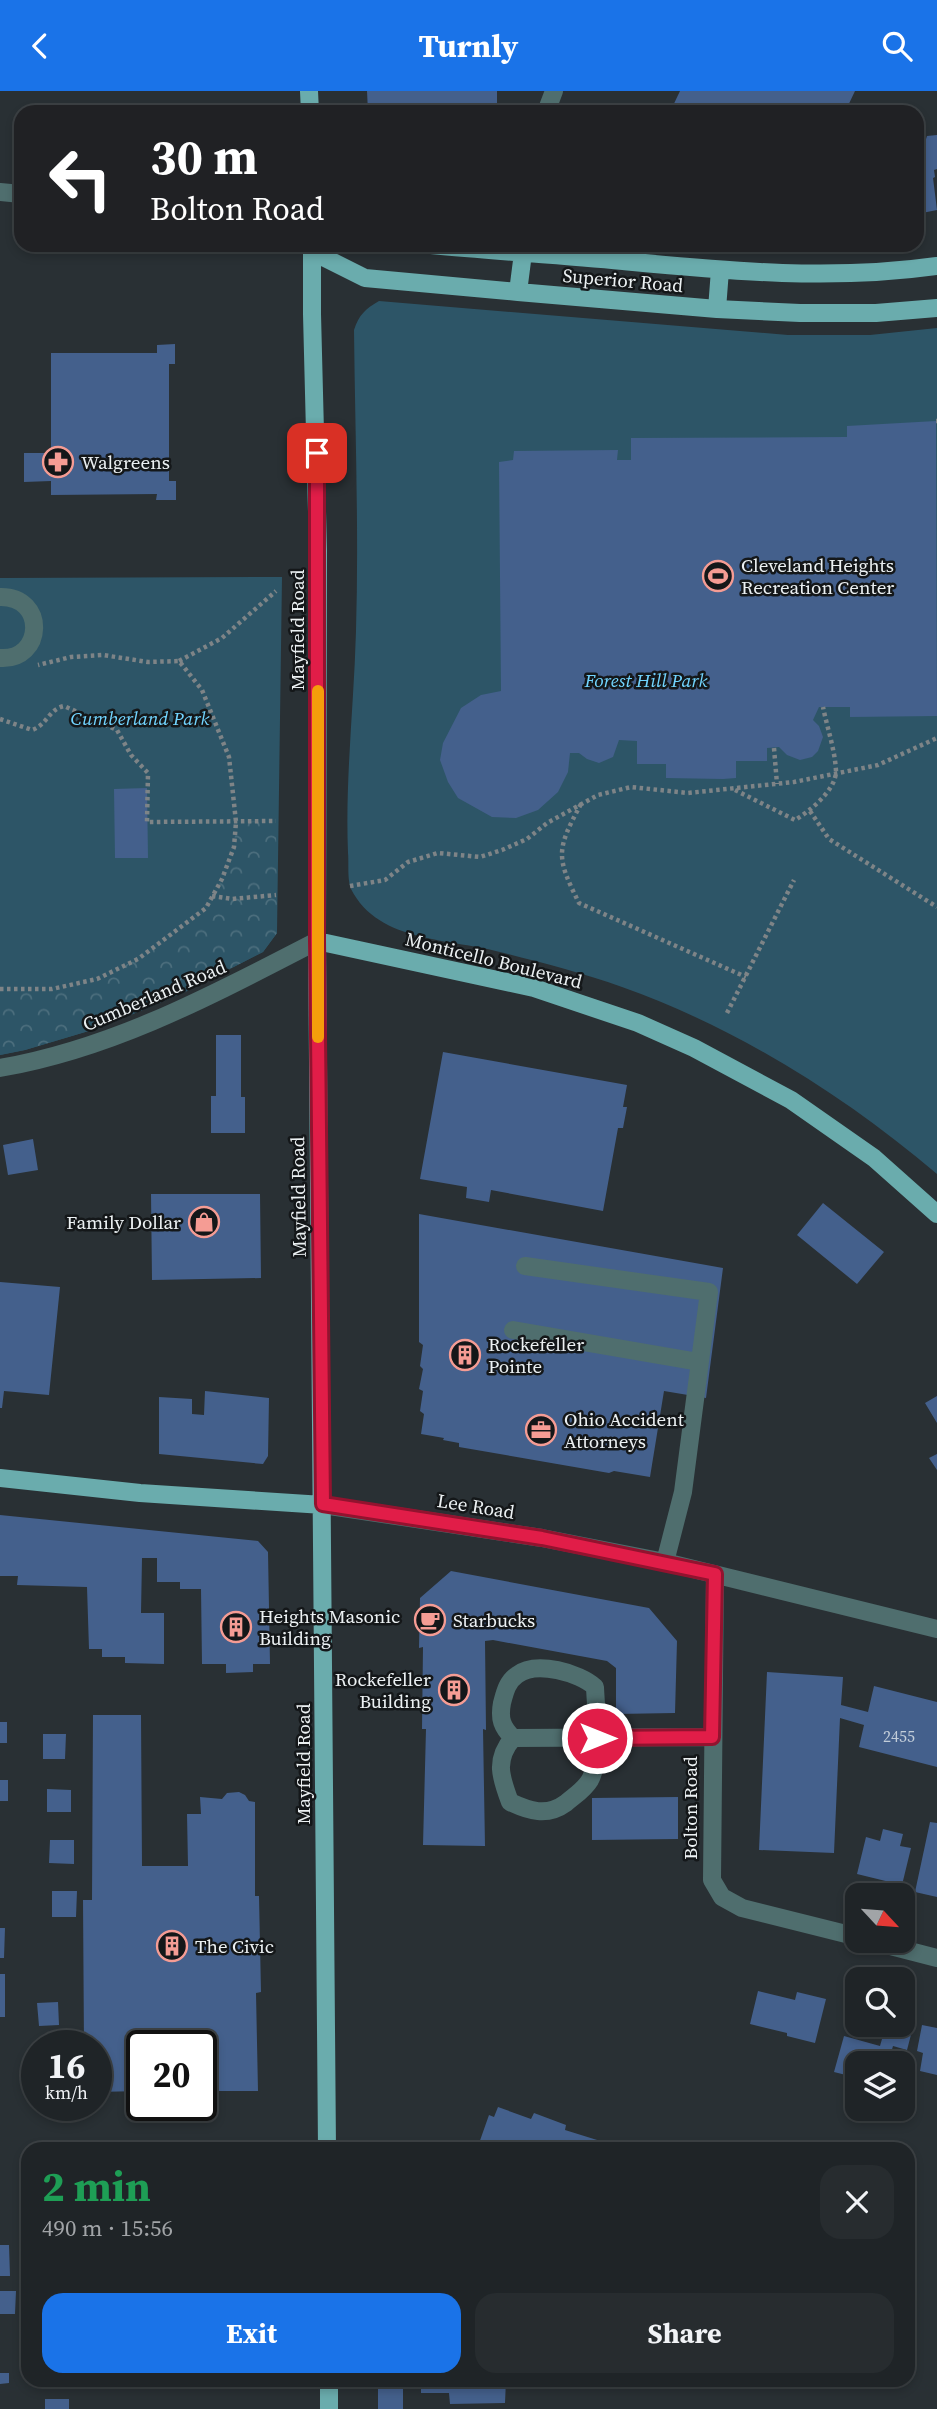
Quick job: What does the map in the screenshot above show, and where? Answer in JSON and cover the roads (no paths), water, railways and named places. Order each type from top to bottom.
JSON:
[{"type":"main road","name":"Mayfield Road","points":[[308,252],[318,551],[317,941],[327,2142]]},
{"type":"main road","name":"Superior Road","points":[[317,252],[365,278],[518,292],[717,309],[800,313],[876,313],[937,308]]},
{"type":"main road","points":[[518,292],[523,252]]},
{"type":"main road","name":"Superior Road","points":[[551,252],[720,270],[814,275],[885,273],[937,266]]},
{"type":"main road","points":[[717,309],[720,270]]},
{"type":"main road","name":"Monticello Boulevard","points":[[317,941],[534,988],[638,1023],[694,1048],[791,1100],[874,1159],[937,1214]]},
{"type":"main road","name":"Lee Road","points":[[0,1478],[141,1493],[323,1504]]},
{"type":"main road","points":[[329,2387],[329,2409]]},
{"type":"street","points":[[0,597],[8,597],[26,605],[32,614],[34,633],[31,643],[24,651],[15,657],[0,658]]},
{"type":"street","name":"Cumberland Road","points":[[0,1068],[61,1055],[126,1034],[190,1006],[317,941]]},
{"type":"street","points":[[525,1266],[709,1292],[684,1492],[665,1562]]},
{"type":"street","points":[[513,1330],[699,1363]]},
{"type":"street","name":"Lee Road","points":[[323,1504],[542,1538],[665,1562],[937,1629]]},
{"type":"street","name":"Bolton Road","points":[[715,1574],[712,1880],[722,1897],[742,1908],[845,1934]]},
{"type":"street","points":[[513,1738],[504,1749],[500,1775],[510,1802],[529,1811],[556,1810],[579,1793],[590,1780],[596,1762],[597,1738],[595,1687],[585,1678],[538,1668],[519,1673],[505,1688],[500,1714],[503,1727],[513,1738],[597,1738],[712,1737]]},
{"type":"street","points":[[915,1952],[937,1958]]},
{"type":"place","name":"Walgreens","points":[[58,462]]},
{"type":"place","name":"Cleveland Heights Recreation Center","points":[[718,576]]},
{"type":"place","name":"Family Dollar","points":[[204,1222]]},
{"type":"place","name":"Rockefeller Pointe","points":[[465,1355]]},
{"type":"place","name":"Ohio Accident Attorneys","points":[[541,1430]]},
{"type":"place","name":"Starbucks","points":[[430,1620]]},
{"type":"place","name":"Heights Masonic Building","points":[[236,1627]]},
{"type":"place","name":"Rockefeller Building","points":[[454,1690]]},
{"type":"place","name":"The Civic","points":[[172,1946]]},
{"type":"park label","name":"Forest Hill Park","points":[[646,680]]},
{"type":"park label","name":"Cumberland Park","points":[[140,718]]}]
